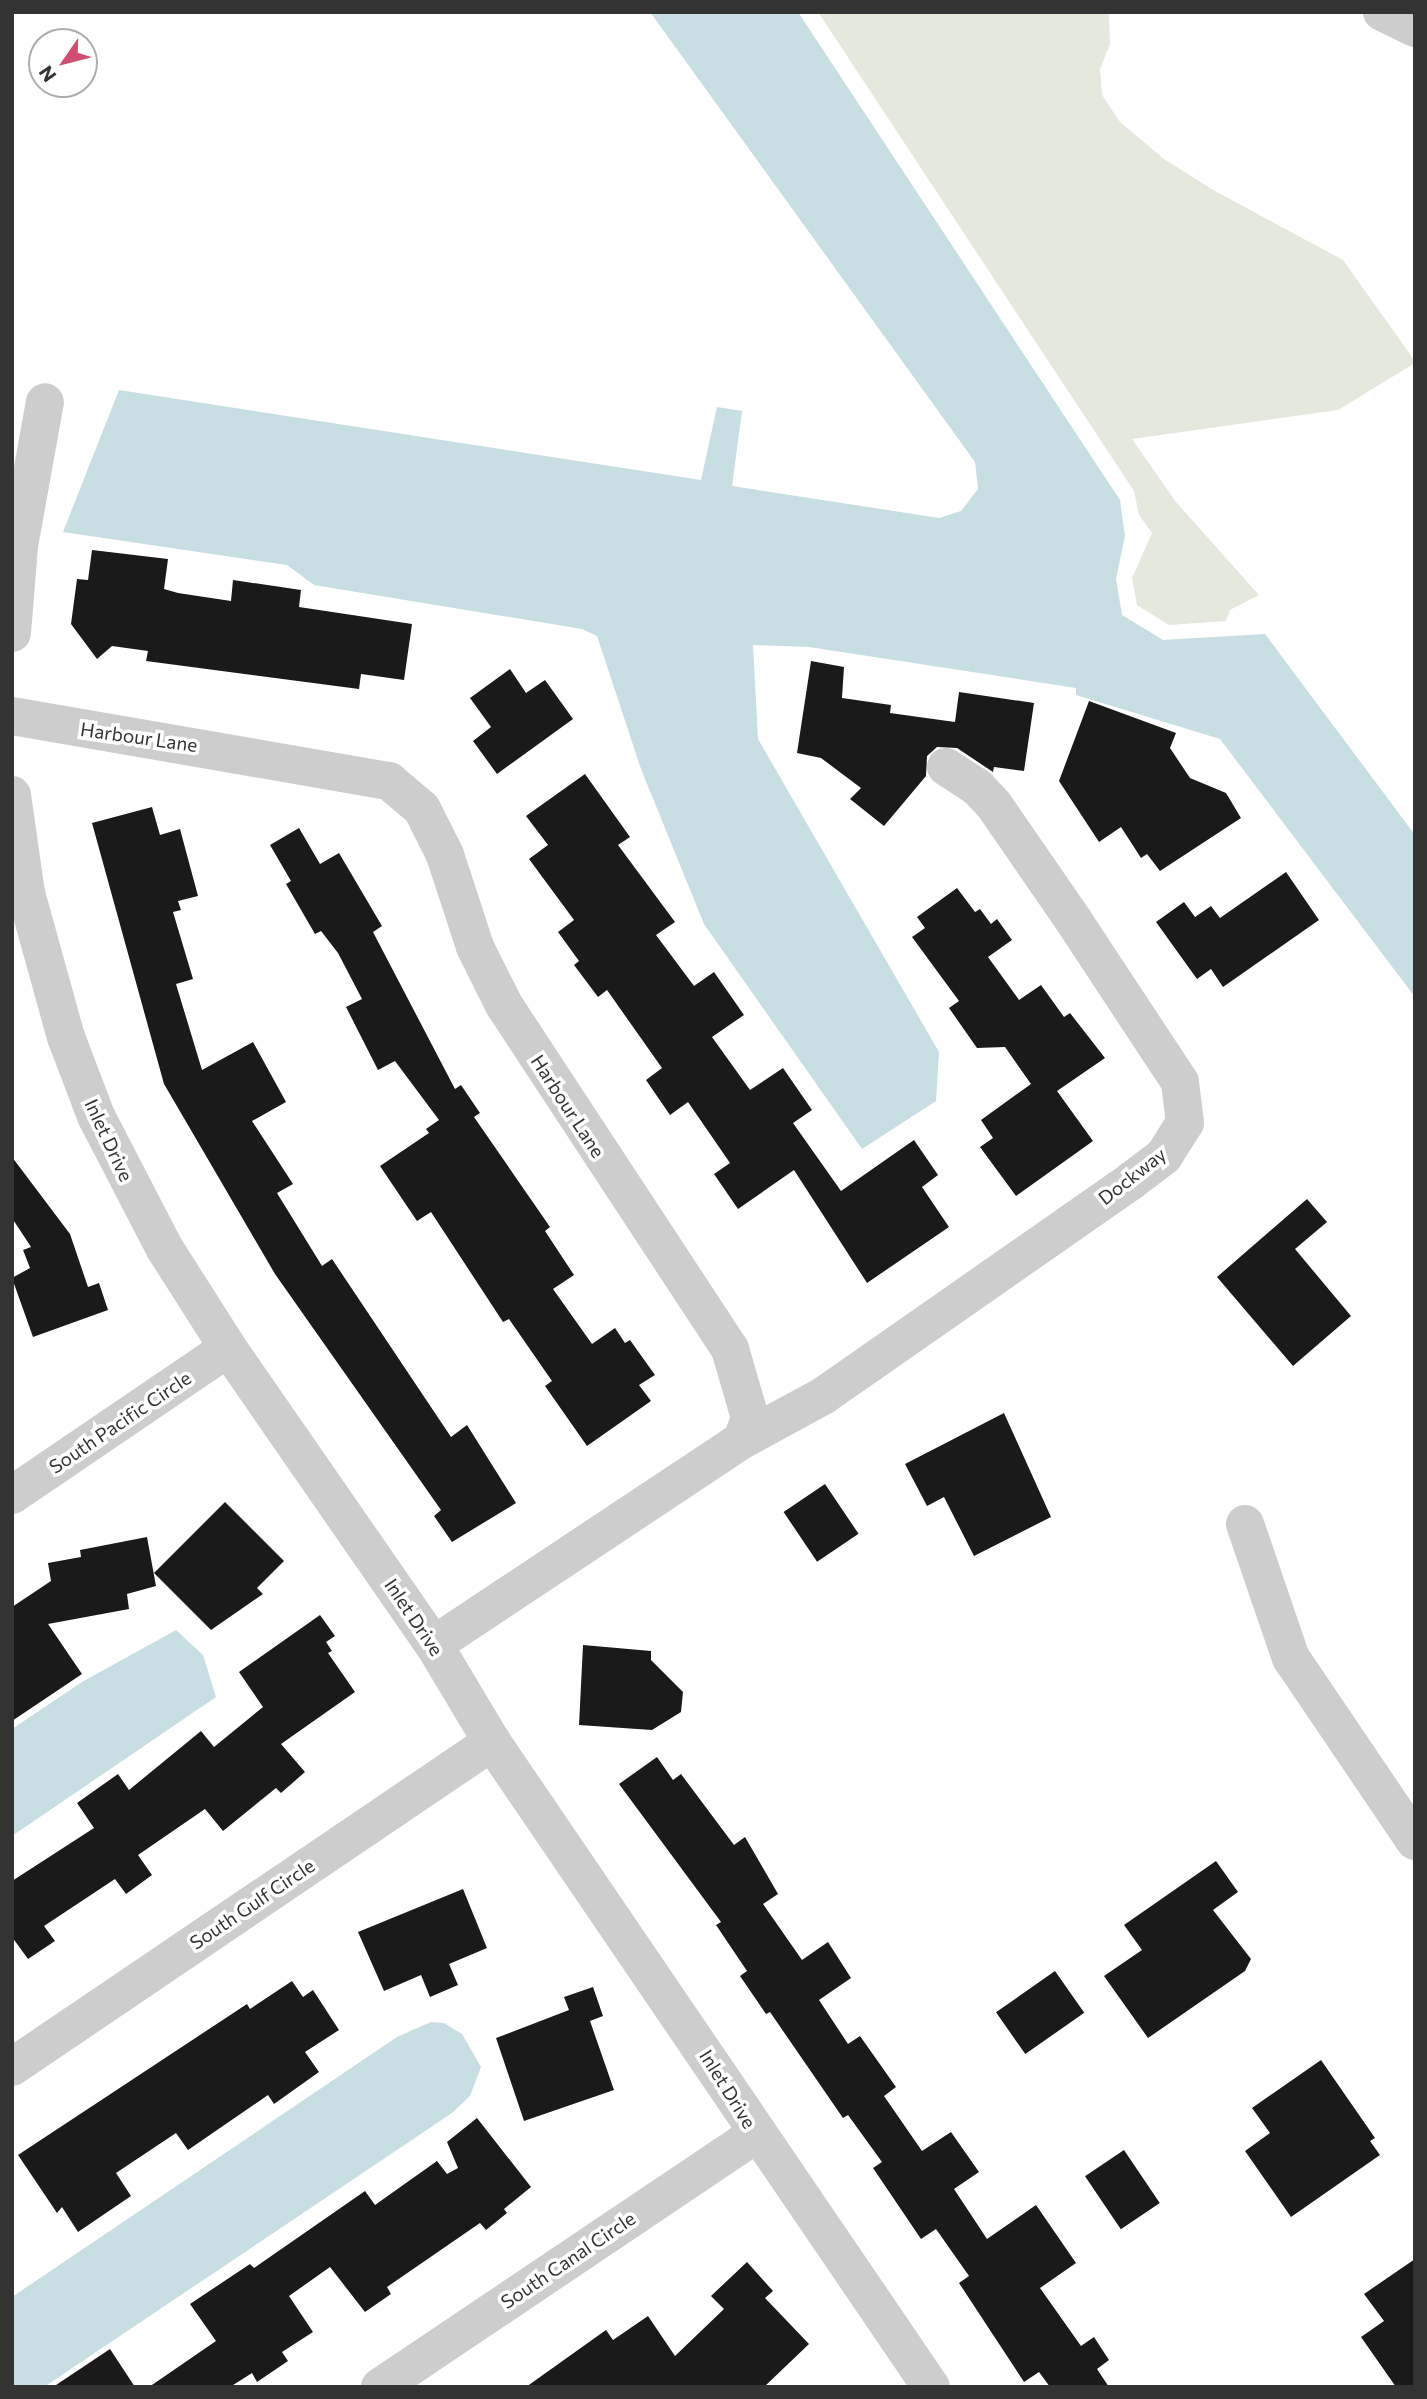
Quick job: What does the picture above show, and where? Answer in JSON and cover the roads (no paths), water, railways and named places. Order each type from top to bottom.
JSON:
[{"type":"street","points":[[1382,12],[1415,28]]},
{"type":"street","points":[[12,633],[19,546],[45,402]]},
{"type":"street","name":"Harbour Lane","points":[[12,716],[389,781],[422,809],[445,855],[475,947],[504,1005],[730,1349],[751,1418],[742,1440]]},
{"type":"street","name":"Dockway","points":[[742,1440],[823,1396],[1131,1181],[1164,1156],[1185,1123],[1180,1082],[1074,920],[994,805],[977,787],[946,767]]},
{"type":"street","name":"Inlet Drive","points":[[12,795],[26,892],[65,1037],[128,1181],[228,1348],[434,1645],[492,1742],[706,2052],[756,2134],[931,2387]]},
{"type":"street","name":"South Pacific Circle","points":[[12,1495],[228,1348]]},
{"type":"street","points":[[434,1645],[742,1440]]},
{"type":"street","points":[[1245,1524],[1291,1658],[1415,1841]]},
{"type":"street","name":"South Gulf Circle","points":[[12,2067],[492,1742]]},
{"type":"street","name":"South Canal Circle","points":[[380,2387],[756,2134]]},
{"type":"water","points":[[650,12],[798,12],[1120,500],[1125,536],[1116,579],[1122,615],[1163,640],[1265,634],[1415,835],[1415,997],[1220,739],[1076,695],[1076,688],[809,647],[753,645],[758,739],[939,1052],[936,1101],[862,1149],[704,924],[641,769],[597,636],[582,629],[314,585],[287,565],[63,532],[119,390],[701,480],[717,407],[742,411],[732,486],[939,518],[961,511],[978,489],[975,462]]},
{"type":"water","points":[[176,1630],[203,1655],[216,1697],[12,1836],[12,1729],[82,1682]]},
{"type":"water","points":[[431,2022],[444,2023],[462,2034],[481,2067],[470,2096],[452,2113],[44,2387],[12,2387],[12,2297],[397,2037]]}]
